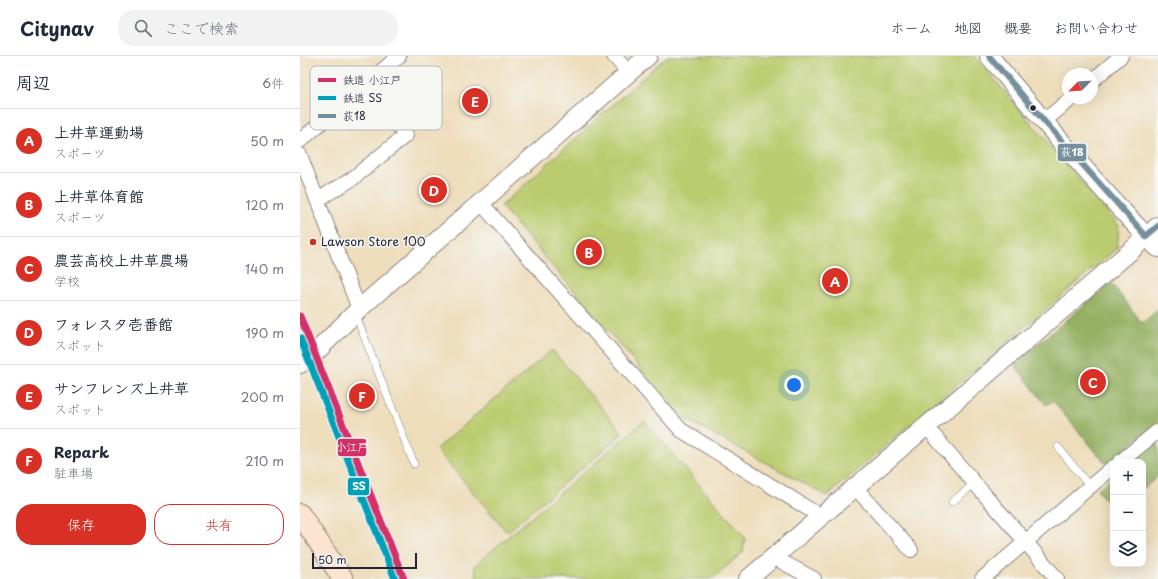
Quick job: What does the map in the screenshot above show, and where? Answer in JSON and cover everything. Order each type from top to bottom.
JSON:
[{"type":"main road","points":[[300,514],[343,579]]},
{"type":"street","points":[[387,66],[399,56]]},
{"type":"street","points":[[614,56],[629,73]]},
{"type":"street","points":[[300,364],[315,353],[357,311],[648,56]]},
{"type":"street","points":[[1098,76],[1121,56]]},
{"type":"street","points":[[748,579],[926,426],[1154,237],[1044,121],[993,57]]},
{"type":"street","points":[[1044,121],[1065,104]]},
{"type":"street","points":[[300,141],[313,130]]},
{"type":"street","points":[[317,200],[352,179],[406,135],[402,130]]},
{"type":"street","points":[[300,155],[357,311]]},
{"type":"street","points":[[481,203],[681,430],[820,516]]},
{"type":"street","points":[[926,426],[974,484],[1057,579]]},
{"type":"street","points":[[1124,459],[1158,431]]},
{"type":"street","points":[[982,579],[1110,470]]},
{"type":"street","points":[[855,487],[911,550]]},
{"type":"street","points":[[774,557],[814,579]]},
{"type":"lane","points":[[357,311],[414,464]]},
{"type":"lane","points":[[1058,447],[1090,486]]},
{"type":"lane","points":[[952,502],[974,484]]},
{"type":"green space","points":[[667,56],[974,56],[1119,226],[1117,248],[827,496],[682,417],[501,206]]},
{"type":"green space","points":[[1111,283],[1142,323],[1158,310],[1158,423],[1112,459],[1110,459],[1106,464],[1053,401],[1046,405],[1014,364]]},
{"type":"green space","points":[[552,350],[623,433],[507,532],[436,449]]},
{"type":"green space","points":[[644,421],[745,538],[743,552],[712,579],[477,579],[474,566]]},
{"type":"green space","points":[[1158,438],[1158,476],[1146,486],[1146,459],[1134,459]]},
{"type":"green space","points":[[1110,479],[1110,505],[1097,490]]},
{"type":"rail line","name":"小江戸","points":[[300,316],[404,579]]},
{"type":"rail line","name":"SS","points":[[300,338],[395,579]]},
{"type":"transit line","name":"荻18","points":[[989,56],[1044,121],[1146,236],[1158,226]]},
{"type":"place","name":"サンフレンズ上井草","points":[[475,101]]},
{"type":"place","name":"フォレスタ壱番館","points":[[434,190]]},
{"type":"place","name":"Lawson Store 100","points":[[313,242]]},
{"type":"place","name":"上井草体育館","points":[[589,252]]},
{"type":"place","name":"上井草運動場","points":[[835,281]]},
{"type":"place","name":"農芸高校上井草農場","points":[[1093,382]]},
{"type":"place","name":"Repark","points":[[362,396]]}]
